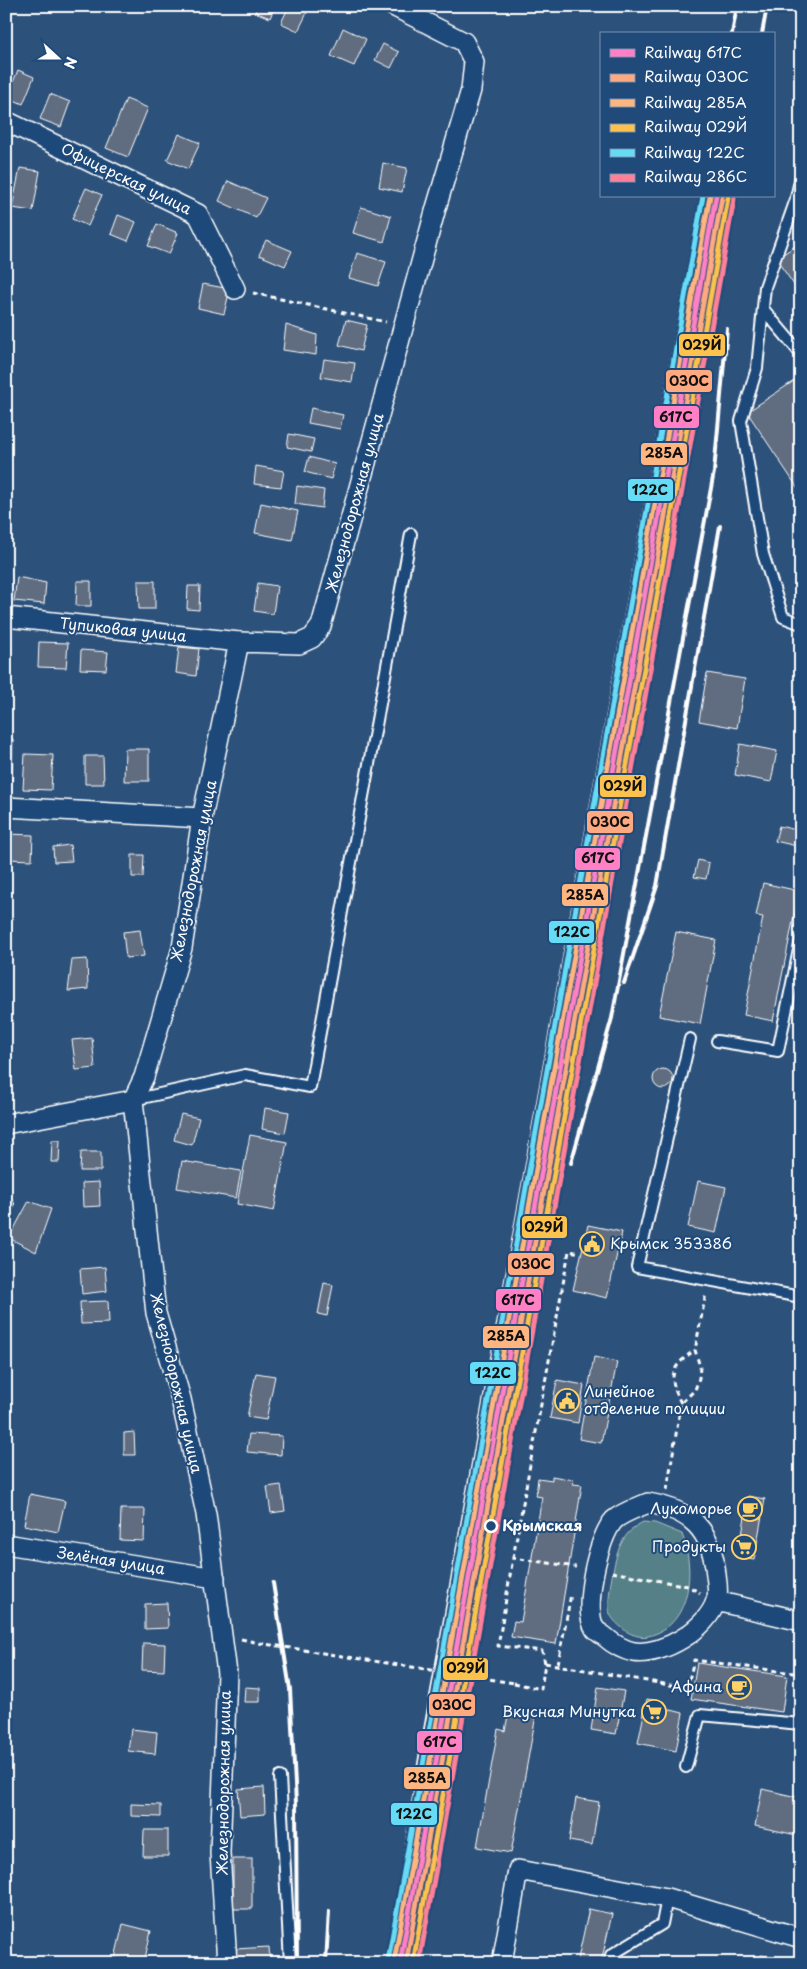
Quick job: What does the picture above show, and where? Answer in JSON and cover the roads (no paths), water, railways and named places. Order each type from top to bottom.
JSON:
[{"type":"street","name":"Железнодорожная улица","points":[[228,1963],[220,1853],[227,1673],[206,1514],[184,1409],[156,1312],[133,1100],[144,1077],[182,948],[202,818],[239,642],[299,644],[312,638],[322,626],[403,326],[471,90],[474,62],[464,42],[393,6]]},
{"type":"street","name":"Офицерская улица","points":[[6,121],[198,214],[235,289]]},
{"type":"street","name":"Тупиковая улица","points":[[6,617],[239,642]]},
{"type":"street","points":[[6,807],[202,818]]},
{"type":"street","points":[[6,1124],[133,1100]]},
{"type":"street","points":[[648,1503],[664,1506],[688,1516],[704,1534],[715,1564],[716,1601],[691,1634],[655,1651],[633,1652],[612,1643],[595,1629],[589,1602],[595,1568],[606,1535],[614,1521],[630,1510],[648,1503]]},
{"type":"street","name":"Зелёная улица","points":[[6,1544],[215,1578]]},
{"type":"street","points":[[716,1601],[801,1621]]},
{"type":"street","points":[[502,1963],[518,1870],[667,1898],[801,1938]]},
{"type":"lane","points":[[801,176],[795,202],[765,287],[757,368],[741,421],[763,554],[783,617],[801,624]]},
{"type":"lane","points":[[764,310],[801,354]]},
{"type":"lane","points":[[133,1100],[245,1075],[310,1087],[411,534]]},
{"type":"lane","points":[[717,1040],[778,1051],[801,940]]},
{"type":"lane","points":[[690,1039],[637,1268],[801,1297]]},
{"type":"lane","points":[[686,1767],[700,1715],[801,1724]]},
{"type":"lane","points":[[280,1778],[290,1963]]},
{"type":"lane","points":[[610,1963],[611,1955],[662,1924],[667,1898]]},
{"type":"railway","points":[[732,32],[737,6]]},
{"type":"railway","points":[[762,32],[767,6]]},
{"type":"railway","points":[[388,1963],[420,1757],[701,198]]},
{"type":"railway","points":[[571,1163],[612,1018],[714,472],[727,329]]},
{"type":"railway","points":[[624,983],[657,886],[720,526]]},
{"type":"railway","points":[[273,1583],[290,1689],[296,1803],[297,1963]]},
{"type":"railway","points":[[326,1963],[329,1911]]},
{"type":"rail line","name":"122С","points":[[388,1961],[703,198]]},
{"type":"rail line","name":"285А","points":[[394,1962],[710,198]]},
{"type":"rail line","name":"617C","points":[[400,1963],[716,198]]},
{"type":"rail line","name":"030C","points":[[406,1963],[722,198]]},
{"type":"rail line","name":"029Й","points":[[413,1963],[728,198]]},
{"type":"rail line","name":"286С","points":[[419,1963],[734,199]]},
{"type":"place","name":"Крымск 353386","points":[[592,1244]]},
{"type":"place","name":"Линейное отделение полиции","points":[[567,1401]]},
{"type":"place","name":"Лукоморье","points":[[750,1509]]},
{"type":"place","name":"Крымская","points":[[491,1526]]},
{"type":"place","name":"Продукты","points":[[744,1547]]},
{"type":"place","name":"Афина","points":[[739,1687]]},
{"type":"place","name":"Вкусная Минутка","points":[[654,1712]]}]
